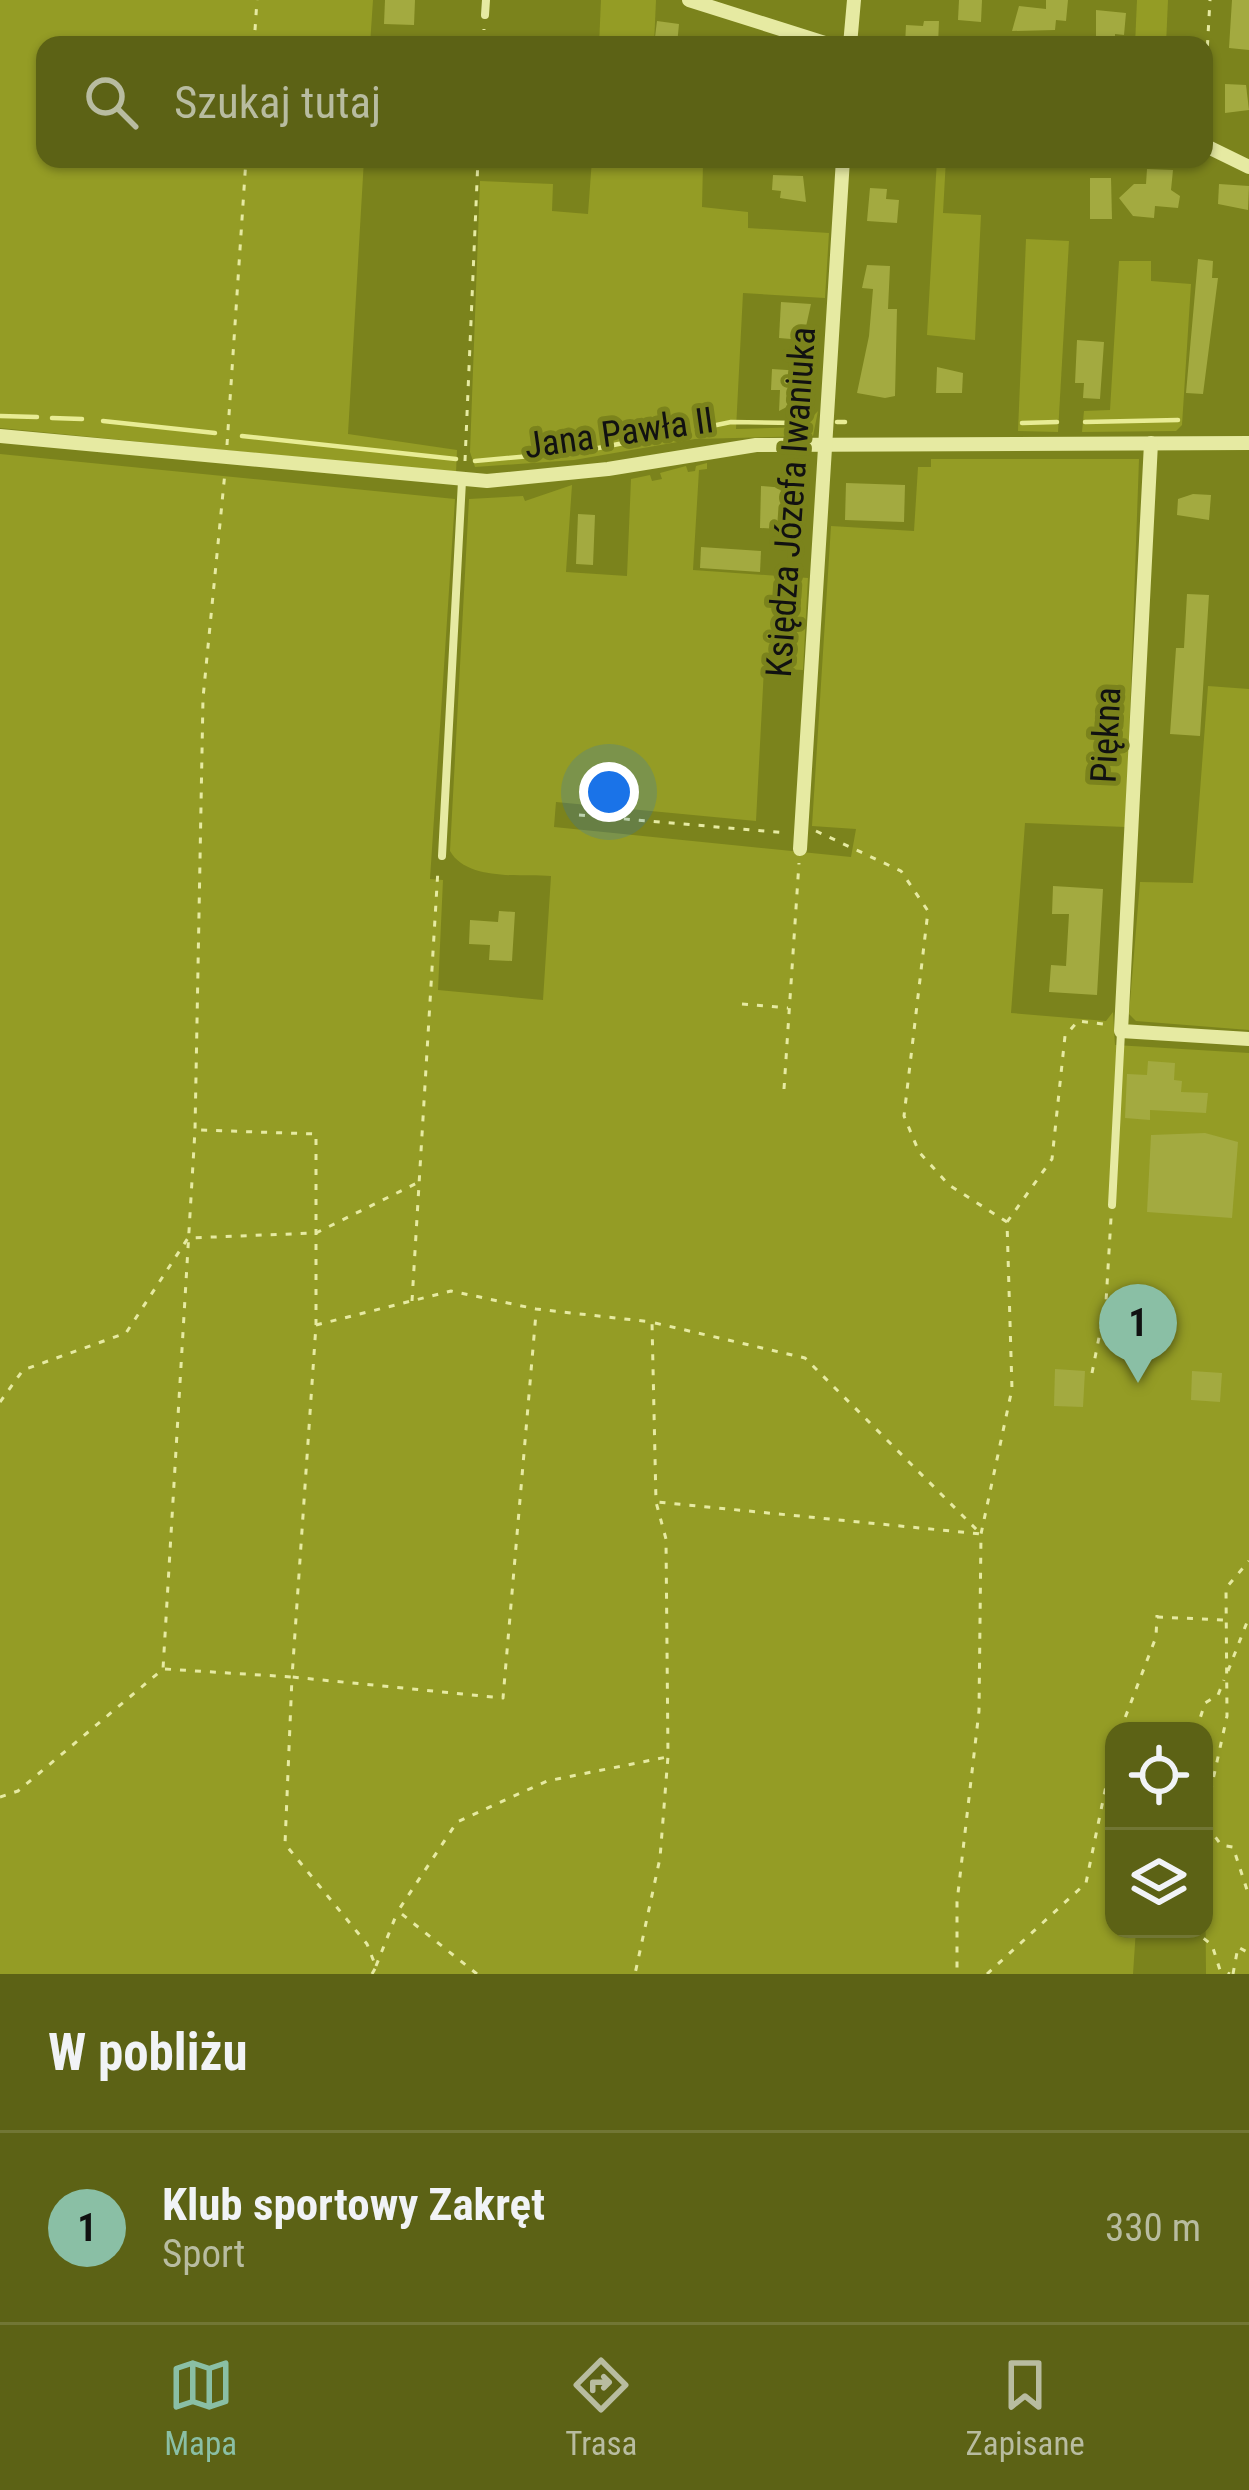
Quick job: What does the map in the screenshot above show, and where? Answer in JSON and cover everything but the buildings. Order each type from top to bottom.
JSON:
[{"type":"street","points":[[689,0],[805,36]]},
{"type":"street","points":[[851,36],[854,0]]},
{"type":"street","points":[[1213,149],[1249,166]]},
{"type":"street","name":"Księdza Józefa Iwaniuka","points":[[801,836],[842,168]]},
{"type":"street","name":"Jana Pawła II","points":[[0,436],[463,481],[608,469],[718,448],[1249,442]]},
{"type":"street","name":"Piękna","points":[[1121,1030],[1151,443]]},
{"type":"street","points":[[1121,1030],[1249,1039]]},
{"type":"lane","points":[[485,16],[486,0]]},
{"type":"lane","points":[[442,856],[463,481]]},
{"type":"lane","points":[[1112,1204],[1121,1030]]},
{"type":"path","points":[[255,36],[257,0]]},
{"type":"path","points":[[1208,36],[1210,0]]},
{"type":"path","points":[[484,36],[485,16]]},
{"type":"path","points":[[164,1669],[195,1130],[203,698],[226,457],[245,168]]},
{"type":"path","points":[[463,481],[478,168]]},
{"type":"path","points":[[579,815],[801,836],[901,871],[928,911],[904,1116],[920,1152],[949,1185],[1007,1222]]},
{"type":"path","points":[[784,1089],[801,836]]},
{"type":"path","points":[[412,1300],[437,872],[442,856]]},
{"type":"path","points":[[742,1004],[790,1009]]},
{"type":"path","points":[[957,1974],[957,1902],[979,1711],[981,1534],[1012,1389],[1007,1222],[1052,1159],[1059,1131],[1063,1046],[1070,1026],[1078,1021],[1121,1030]]},
{"type":"path","points":[[195,1130],[316,1135],[316,1324],[285,1844],[367,1945],[376,1967]]},
{"type":"path","points":[[188,1238],[316,1233],[417,1183]]},
{"type":"path","points":[[1092,1373],[1106,1302],[1112,1204]]},
{"type":"path","points":[[0,1402],[23,1370],[126,1334],[188,1238]]},
{"type":"path","points":[[316,1324],[451,1291],[536,1309],[652,1322],[805,1358],[981,1534]]},
{"type":"path","points":[[0,1797],[18,1791],[164,1669],[503,1698],[536,1309]]},
{"type":"path","points":[[635,1974],[660,1858],[668,1756],[666,1539],[656,1502],[652,1322]]},
{"type":"path","points":[[656,1502],[981,1534]]},
{"type":"path","points":[[1213,1783],[1227,1716],[1226,1588],[1249,1561]]},
{"type":"path","points":[[1123,1722],[1156,1637],[1157,1616],[1226,1620]]},
{"type":"path","points":[[1199,1722],[1205,1703],[1218,1695],[1249,1617]]},
{"type":"path","points":[[372,1974],[398,1911],[457,1822],[547,1780],[668,1756]]},
{"type":"path","points":[[987,1974],[1087,1883],[1105,1792]]},
{"type":"path","points":[[1211,1830],[1221,1845],[1233,1847],[1249,1895]]},
{"type":"path","points":[[398,1911],[477,1974]]},
{"type":"path","points":[[1203,1938],[1212,1945],[1220,1970],[1231,1974],[1238,1947],[1249,1953]]},
{"type":"green space","points":[[0,0],[373,0],[371,36],[36,36],[36,168],[363,168],[348,434],[457,450],[456,473],[0,428]]},
{"type":"green space","points":[[601,0],[656,0],[654,36],[599,36]]},
{"type":"green space","points":[[1137,0],[1168,0],[1166,36],[1135,36]]},
{"type":"green space","points":[[591,168],[703,168],[702,207],[748,212],[748,228],[829,233],[825,298],[743,293],[736,429],[803,427],[818,411],[813,436],[695,439],[574,460],[475,467],[470,452],[480,181],[553,184],[552,211],[588,214]]},
{"type":"green space","points":[[936,168],[946,168],[943,213],[981,215],[975,340],[927,335]]},
{"type":"green space","points":[[1026,239],[1069,241],[1058,432],[1018,431]]},
{"type":"green space","points":[[1119,261],[1151,261],[1151,281],[1191,284],[1182,425],[1176,431],[1082,432],[1084,411],[1110,410]]},
{"type":"green space","points":[[0,454],[455,499],[430,879],[443,880],[438,990],[543,1000],[551,876],[481,872],[458,861],[450,851],[469,499],[523,496],[525,501],[572,485],[566,572],[627,576],[631,479],[650,475],[652,481],[662,479],[660,473],[686,466],[688,472],[695,471],[696,466],[707,463],[707,469],[699,470],[693,570],[808,578],[803,670],[764,668],[756,821],[556,802],[554,827],[851,857],[856,829],[812,826],[831,526],[914,531],[918,467],[931,467],[931,459],[1139,459],[1126,827],[1025,823],[1011,1013],[1106,1021],[1113,1012],[1115,1045],[1249,1053],[1249,1974],[1206,1974],[1206,1938],[1213,1938],[1213,1722],[1105,1722],[1105,1938],[1135,1938],[1133,1974],[0,1974]]},
{"type":"green space","points":[[1208,686],[1249,689],[1249,1030],[1136,1021],[1129,1014],[1140,882],[1193,883]]},
{"type":"waterway","points":[[0,416],[37,417]]},
{"type":"waterway","points":[[52,418],[82,419]]},
{"type":"waterway","points":[[1085,422],[1178,420]]},
{"type":"waterway","points":[[103,421],[215,433]]},
{"type":"waterway","points":[[697,429],[731,422],[796,423]]},
{"type":"waterway","points":[[837,422],[845,422]]},
{"type":"waterway","points":[[1022,423],[1057,422]]},
{"type":"waterway","points":[[588,450],[685,431]]},
{"type":"waterway","points":[[242,436],[456,459]]},
{"type":"waterway","points":[[475,461],[564,453]]},
{"type":"place","name":"Klub sportowy Zakręt","points":[[1138,1383]]}]
